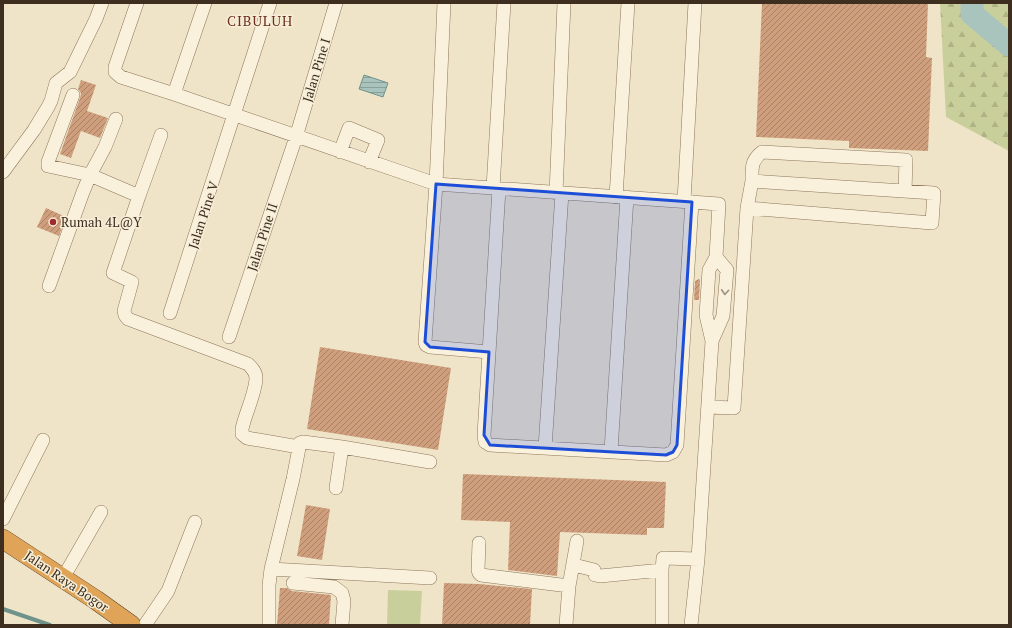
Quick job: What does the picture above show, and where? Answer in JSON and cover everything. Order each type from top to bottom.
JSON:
[{"type":"highway","name":"Jalan Raya Bogor","points":[[3,539],[131,625]]},
{"type":"street","points":[[4,170],[34,130],[52,101],[56,83],[70,72],[96,19],[102,3]]},
{"type":"street","points":[[137,3],[115,67],[115,72],[121,77],[436,184],[719,204],[716,257],[726,270],[723,316],[712,341],[698,559],[691,625]]},
{"type":"street","points":[[174,94],[205,3]]},
{"type":"street","name":"Jalan Pine V","points":[[170,313],[235,116],[270,3]]},
{"type":"street","name":"Jalan Pine I","points":[[296,137],[336,3]]},
{"type":"street","points":[[444,3],[436,184],[425,342],[426,345],[430,347],[489,352]]},
{"type":"street","points":[[504,3],[484,435],[486,442],[490,444],[545,448],[666,455],[673,452],[677,445],[696,3]]},
{"type":"street","points":[[545,448],[559,193],[564,3]]},
{"type":"street","points":[[611,452],[622,197],[628,3]]},
{"type":"street","points":[[73,95],[48,162],[48,166],[90,175],[139,196]]},
{"type":"street","points":[[49,286],[90,175],[105,147],[116,119]]},
{"type":"street","points":[[340,152],[349,128],[378,140],[369,162]]},
{"type":"street","points":[[161,135],[113,273],[132,282],[124,311],[125,315],[128,319],[248,364],[254,370],[256,377],[242,434],[247,438],[299,447]]},
{"type":"street","name":"Jalan Pine II","points":[[229,337],[296,137]]},
{"type":"street","points":[[708,407],[734,408],[747,208],[752,181],[753,164],[756,158],[762,152],[906,160],[905,191]]},
{"type":"street","points":[[747,208],[932,223],[934,193],[752,181]]},
{"type":"street","points":[[3,520],[43,440]]},
{"type":"street","points":[[269,625],[269,585],[271,569],[301,442],[342,447],[430,462]]},
{"type":"street","points":[[336,488],[342,447]]},
{"type":"street","points":[[63,578],[101,512]]},
{"type":"street","points":[[145,625],[168,591],[195,522]]},
{"type":"street","points":[[566,625],[577,541]]},
{"type":"street","points":[[479,543],[478,570],[481,574],[570,586]]},
{"type":"street","points":[[662,625],[663,558],[698,559]]},
{"type":"street","points":[[574,565],[594,570],[595,575],[600,576],[662,570]]},
{"type":"street","points":[[271,569],[430,578]]},
{"type":"street","points":[[293,583],[334,588],[342,592],[344,602],[342,625]]},
{"type":"highlighted area","points":[[436,184],[692,202],[677,445],[673,452],[666,455],[490,445],[484,435],[489,352],[430,347],[425,342]]},
{"type":"green space","points":[[940,3],[1009,3],[1009,151],[946,117]]},
{"type":"green space","points":[[388,590],[422,591],[420,625],[387,625]]},
{"type":"water","points":[[364,75],[388,83],[383,97],[359,89]]},
{"type":"building","points":[[762,3],[928,3],[926,57],[932,58],[928,151],[849,148],[849,141],[756,137]]},
{"type":"building","points":[[81,80],[96,85],[87,111],[108,118],[100,138],[81,131],[71,158],[60,154],[80,98],[81,93],[78,89]]},
{"type":"building","name":"Rumah 4L@Y","points":[[46,208],[66,217],[59,236],[37,227]]},
{"type":"building","points":[[699,279],[699,300],[694,300],[695,281]]},
{"type":"building","points":[[320,347],[451,368],[438,450],[307,429]]},
{"type":"building","points":[[463,474],[666,482],[664,528],[647,528],[647,535],[560,532],[557,576],[508,570],[510,522],[461,520]]},
{"type":"building","points":[[306,505],[330,509],[322,560],[297,556]]},
{"type":"building","points":[[444,583],[479,584],[532,589],[530,625],[442,625]]},
{"type":"building","points":[[280,588],[287,588],[292,591],[331,595],[329,625],[277,625]]},
{"type":"waterway","points":[[972,3],[972,14],[1009,45]]},
{"type":"waterway","points":[[3,609],[50,625]]},
{"type":"place","name":"Rumah 4L@Y","points":[[53,222]]},
{"type":"district","name":"CIBULUH","points":[[260,21]]}]
